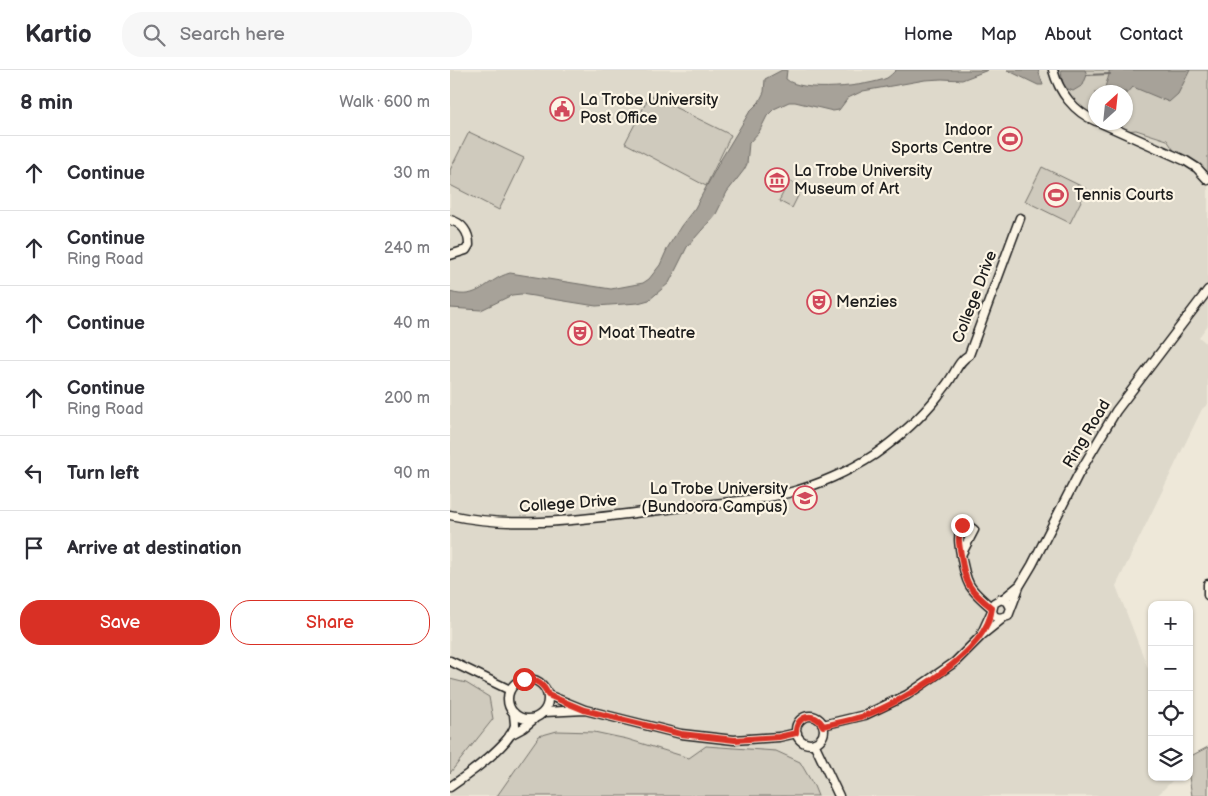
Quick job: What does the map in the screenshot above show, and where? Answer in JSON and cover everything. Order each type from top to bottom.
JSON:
[{"type":"street","points":[[1053,70],[1058,84],[1070,102],[1082,114],[1088,117]]},
{"type":"street","points":[[1117,130],[1186,161],[1197,168],[1208,180]]},
{"type":"street","name":"College Drive","points":[[450,515],[487,521],[575,520],[736,501],[788,493],[827,479],[856,465],[899,437],[919,419],[952,377],[961,359],[969,355],[1020,218]]},
{"type":"street","points":[[450,220],[464,228],[469,239],[469,245],[466,250],[450,255]]},
{"type":"street","name":"Ring Road","points":[[1001,600],[1020,585],[1102,433],[1116,411],[1208,290]]},
{"type":"street","points":[[961,555],[964,576],[969,586],[992,609],[994,616],[1002,619]]},
{"type":"street","points":[[1208,584],[1208,595]]},
{"type":"street","points":[[823,726],[865,715],[906,695],[955,662],[982,635],[1010,614],[1020,585]]},
{"type":"street","points":[[976,593],[1008,602],[1011,608]]},
{"type":"street","points":[[982,635],[994,603],[1001,600]]},
{"type":"street","points":[[450,661],[510,690]]},
{"type":"street","points":[[510,735],[523,728],[544,712],[549,701],[544,686],[540,683],[530,679],[519,681],[510,690],[509,706],[514,713],[523,719],[534,719]]},
{"type":"street","points":[[548,695],[584,710],[681,734],[735,740],[779,737],[796,733]]},
{"type":"street","points":[[544,712],[584,710]]},
{"type":"street","points":[[450,787],[494,753],[510,735],[515,724],[514,713]]},
{"type":"street","points":[[806,716],[815,717],[823,726],[821,738],[814,743],[801,741],[796,733],[799,721],[806,716]]},
{"type":"street","points":[[814,743],[838,796]]},
{"type":"shaded area","name":"La Trobe University (Bundoora Campus)","points":[[450,70],[1058,70],[1064,90],[1088,110],[1088,130],[1136,130],[1167,140],[1175,152],[1201,165],[1208,173],[1208,325],[1199,337],[1208,345],[1208,404],[1202,409],[1116,586],[1148,669],[1148,781],[1172,781],[1157,796],[450,796]]},
{"type":"shaded area","points":[[782,70],[787,70],[786,79],[794,84],[835,87],[878,81],[887,78],[896,70],[988,70],[962,80],[925,80],[863,91],[848,98],[839,110],[833,111],[795,102],[789,102],[774,109],[767,116],[759,132],[749,143],[747,164],[727,192],[716,214],[687,247],[669,283],[649,300],[638,303],[596,306],[521,294],[512,295],[481,310],[450,308],[450,292],[468,294],[475,292],[501,276],[510,273],[611,289],[643,283],[649,279],[660,265],[681,226],[695,208],[750,111],[759,102],[764,92],[765,79]]},
{"type":"shaded area","points":[[1007,70],[1038,70],[1043,85],[1038,85]]},
{"type":"shaded area","points":[[1058,70],[1208,70],[1208,173],[1201,165],[1175,152],[1167,140],[1136,130],[1112,132],[1108,130],[1133,130],[1133,85],[1088,85],[1088,118],[1071,102],[1064,90]]},
{"type":"shaded area","points":[[1061,70],[1085,70],[1087,75],[1083,85],[1073,91],[1063,87]]},
{"type":"shaded area","points":[[1109,70],[1190,70],[1178,94],[1169,102],[1133,87],[1133,85],[1105,85]]},
{"type":"shaded area","points":[[650,95],[731,135],[706,186],[625,143]]},
{"type":"shaded area","points":[[469,132],[524,158],[499,210],[450,185],[450,170]]},
{"type":"shaded area","name":"Tennis Courts","points":[[1042,167],[1087,189],[1070,223],[1025,201]]},
{"type":"shaded area","points":[[789,181],[802,188],[792,208],[779,201]]},
{"type":"shaded area","points":[[450,679],[466,683],[489,697],[493,719],[450,773]]},
{"type":"shaded area","points":[[557,731],[594,732],[627,739],[689,758],[706,746],[776,751],[800,762],[818,796],[497,796],[539,736]]},
{"type":"shaded area","points":[[1208,747],[1208,796],[1192,796],[1190,781],[1193,781],[1193,755]]},
{"type":"waterway","points":[[1087,75],[1110,74]]},
{"type":"place","name":"La Trobe University Post Office","points":[[562,109]]},
{"type":"place","name":"Indoor Sports Centre","points":[[1010,139]]},
{"type":"place","name":"La Trobe University Museum of Art","points":[[777,180]]},
{"type":"place","name":"Tennis Courts","points":[[1056,195]]},
{"type":"place","name":"Menzies","points":[[819,302]]},
{"type":"place","name":"Moat Theatre","points":[[580,333]]},
{"type":"place","name":"La Trobe University (Bundoora Campus)","points":[[805,498]]},
{"type":"route","points":[[524,679],[535,680],[544,686],[548,695],[584,710],[681,734],[734,740],[790,735],[796,733],[799,721],[806,716],[815,717],[823,726],[865,715],[882,708],[932,679],[955,662],[982,635],[992,608],[971,589],[964,576],[958,540],[962,525]]}]
